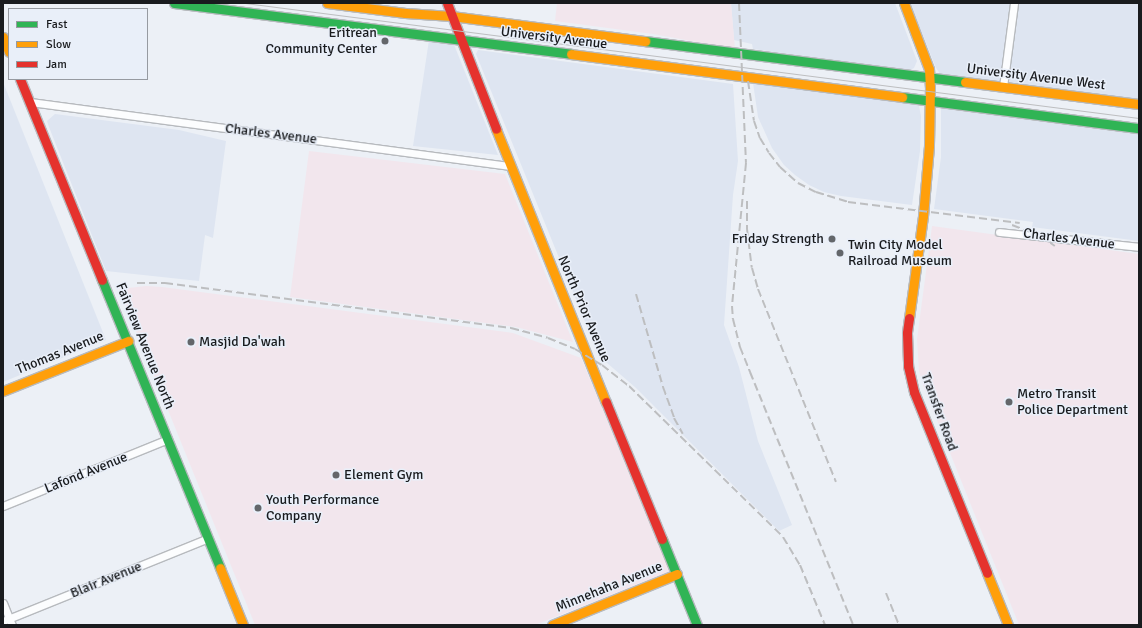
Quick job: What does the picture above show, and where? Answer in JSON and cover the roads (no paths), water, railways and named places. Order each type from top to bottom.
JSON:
[{"type":"main road","name":"University Avenue","points":[[174,3],[930,101]]},
{"type":"main road","name":"University Avenue","points":[[327,3],[405,13],[452,16],[930,77]]},
{"type":"main road","name":"North Prior Avenue","points":[[447,3],[460,40],[697,625]]},
{"type":"main road","name":"Transfer Road","points":[[904,3],[927,61],[930,77],[927,177],[907,333],[907,358],[914,392],[1008,625]]},
{"type":"main road","points":[[3,37],[8,50]]},
{"type":"main road","name":"University Avenue West","points":[[930,77],[1139,104]]},
{"type":"main road","name":"Fairview Avenue North","points":[[20,80],[243,625]]},
{"type":"main road","points":[[930,101],[1139,128]]},
{"type":"main road","name":"Thomas Avenue","points":[[3,391],[128,341]]},
{"type":"main road","name":"Minnehaha Avenue","points":[[552,625],[677,574]]},
{"type":"street","points":[[1003,87],[1014,3]]},
{"type":"street","name":"Charles Avenue","points":[[30,102],[512,166]]},
{"type":"street","name":"Charles Avenue","points":[[999,232],[1139,247]]},
{"type":"street","name":"Lafond Avenue","points":[[3,506],[168,439]]},
{"type":"street","name":"Blair Avenue","points":[[8,622],[208,538]]},
{"type":"street","points":[[3,603],[8,622]]},
{"type":"tram line","points":[[245,3],[1139,118]]},
{"type":"railway","points":[[739,3],[746,163],[732,306],[733,319],[740,347],[853,625]]},
{"type":"railway","points":[[748,81],[754,121],[760,138],[780,167],[798,183],[816,192],[848,202],[1020,223]]},
{"type":"railway","points":[[747,201],[747,229],[752,268],[758,289],[836,482]]},
{"type":"railway","points":[[1012,225],[1041,236],[1055,246]]},
{"type":"railway","points":[[137,283],[165,283],[511,328],[548,338],[575,349],[602,365],[629,386],[783,537],[800,565],[825,625]]},
{"type":"railway","points":[[636,294],[663,387],[674,418],[683,434]]},
{"type":"railway","points":[[886,593],[899,625]]},
{"type":"place","name":"Eritrean Community Center","points":[[385,41]]},
{"type":"place","name":"Friday Strength","points":[[832,239]]},
{"type":"place","name":"Twin City Model Railroad Museum","points":[[840,253]]},
{"type":"place","name":"Masjid Da'wah","points":[[191,342]]},
{"type":"place","name":"Metro Transit Police Department","points":[[1009,402]]},
{"type":"place","name":"Element Gym","points":[[336,475]]},
{"type":"place","name":"Youth Performance Company","points":[[258,508]]}]
